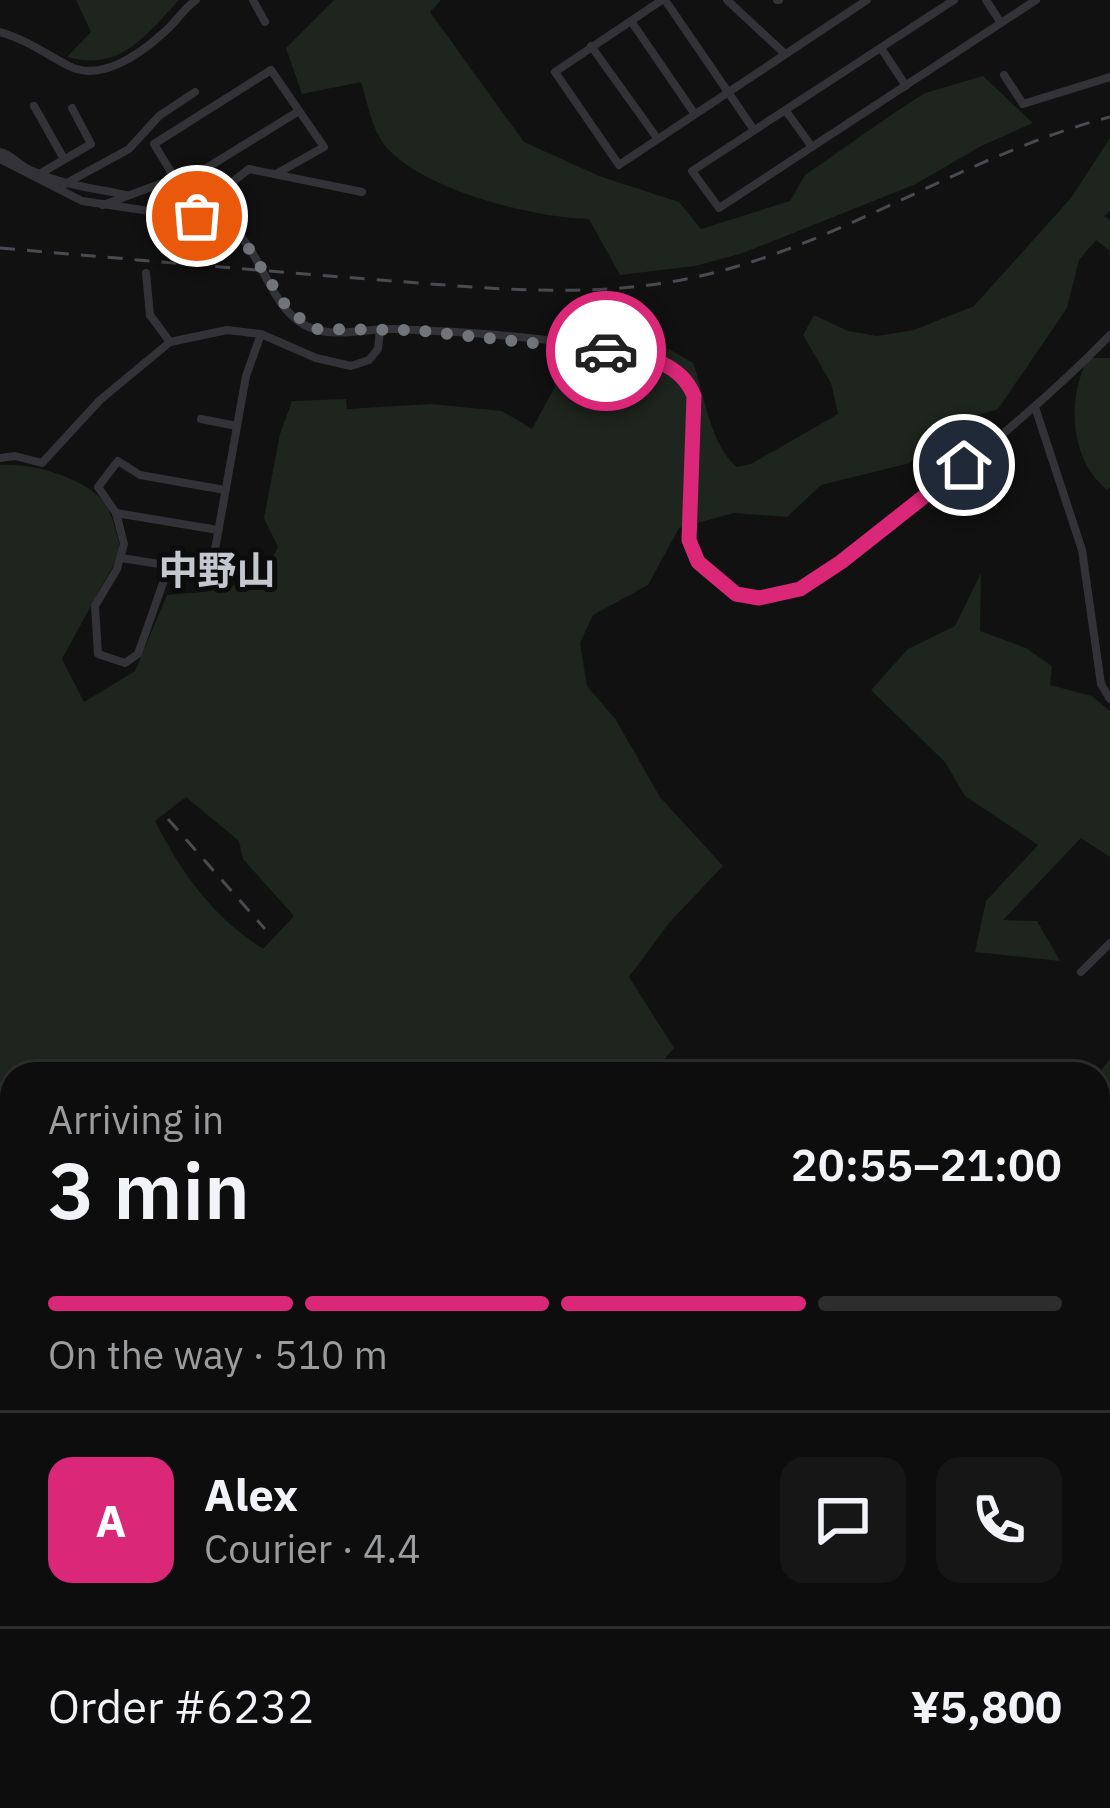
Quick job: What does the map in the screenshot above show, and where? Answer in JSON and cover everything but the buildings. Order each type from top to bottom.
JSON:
[{"type":"street","points":[[0,32],[49,52],[71,67],[111,70],[166,32],[196,0]]},
{"type":"street","points":[[253,0],[265,22]]},
{"type":"street","points":[[754,130],[728,92],[663,0],[555,72],[619,165],[694,113],[728,92],[867,0]]},
{"type":"street","points":[[727,0],[785,54]]},
{"type":"street","points":[[954,0],[692,171],[719,208],[1036,0]]},
{"type":"street","points":[[986,0],[1001,23]]},
{"type":"street","points":[[630,20],[694,113]]},
{"type":"street","points":[[591,46],[658,138]]},
{"type":"street","points":[[881,48],[906,86]]},
{"type":"street","points":[[276,174],[324,147],[271,70],[154,144],[178,185],[193,198],[222,190],[249,169],[362,192]]},
{"type":"street","points":[[1004,75],[1023,104],[1110,77]]},
{"type":"street","points":[[65,184],[129,148],[160,116],[195,92]]},
{"type":"street","points":[[34,106],[64,159]]},
{"type":"street","points":[[40,174],[91,144],[71,108]]},
{"type":"street","points":[[101,206],[166,182],[178,185],[298,111]]},
{"type":"street","points":[[786,111],[812,147]]},
{"type":"street","points":[[0,155],[7,152],[23,167],[65,184],[126,195]]},
{"type":"street","points":[[0,155],[72,198],[101,206],[214,219],[236,229],[288,309],[314,329],[380,329],[581,346],[644,358],[679,371],[694,396],[688,524],[693,551],[721,584],[736,594],[759,598],[800,589],[841,562],[1035,406],[1110,334]]},
{"type":"street","points":[[146,273],[150,315],[170,342]]},
{"type":"street","points":[[0,458],[15,456],[42,463],[100,400],[170,342],[227,330],[261,334],[316,358],[351,366],[369,359],[378,349],[380,329]]},
{"type":"street","points":[[121,558],[211,572],[246,376],[261,334]]},
{"type":"street","points":[[1035,406],[1082,550],[1101,684],[1110,699]]},
{"type":"street","points":[[201,419],[237,426]]},
{"type":"street","points":[[169,566],[138,654],[125,663],[98,654],[95,626],[100,595],[124,544],[116,513],[98,487],[118,461],[140,476],[226,490]]},
{"type":"street","points":[[116,513],[218,530]]},
{"type":"street","points":[[1081,972],[1110,943]]},
{"type":"shaded area","points":[[76,0],[179,0],[131,47],[117,55],[86,60],[67,57],[91,32]]},
{"type":"shaded area","points":[[334,0],[441,0],[430,12],[524,142],[599,176],[679,202],[701,229],[790,201],[805,175],[925,93],[983,76],[1033,123],[981,146],[916,184],[743,253],[695,266],[620,275],[589,219],[540,214],[483,200],[407,165],[378,135],[361,82],[302,94],[286,48]]},
{"type":"shaded area","points":[[1110,138],[1110,211],[1104,216],[1110,220],[1110,251],[1096,240],[1079,260],[1067,308],[998,409],[936,427],[910,463],[821,485],[787,517],[734,513],[679,528],[648,585],[593,615],[580,643],[587,686],[616,720],[660,797],[723,866],[669,923],[629,977],[674,1048],[662,1062],[0,1062],[0,465],[42,469],[73,480],[98,495],[113,521],[121,551],[62,659],[84,702],[135,671],[167,595],[231,586],[269,562],[278,547],[264,518],[280,434],[292,401],[346,399],[347,409],[431,404],[502,411],[532,429],[562,374],[609,346],[669,349],[693,363],[714,433],[737,467],[751,464],[838,414],[831,383],[803,335],[814,315],[848,331],[877,336],[914,330],[974,306],[1071,198]],"holes":[[[186,797],[239,841],[243,859],[294,916],[263,949],[200,893],[155,821]]]},
{"type":"shaded area","points":[[1088,358],[1110,358],[1107,490],[1085,463],[1075,428],[1076,392]]},
{"type":"shaded area","points":[[981,573],[980,631],[1026,648],[1052,666],[1050,685],[1092,696],[1110,711],[1110,857],[1081,838],[1003,920],[1037,921],[1060,961],[975,952],[986,901],[1038,845],[965,796],[945,762],[871,690],[908,649],[955,626]]},
{"type":"railway","points":[[0,248],[499,289],[657,284],[696,277],[802,244],[1005,153],[1110,117]]},
{"type":"railway","points":[[168,819],[265,929]]},
{"type":"way so far","points":[[197,216],[236,229],[288,309],[314,329],[413,330],[606,351]]},
{"type":"district","name":"中野山","points":[[217,569]]},
{"type":"route","points":[[606,351],[663,363],[689,383],[694,396],[689,540],[698,562],[736,594],[759,598],[800,589],[964,465]]}]
